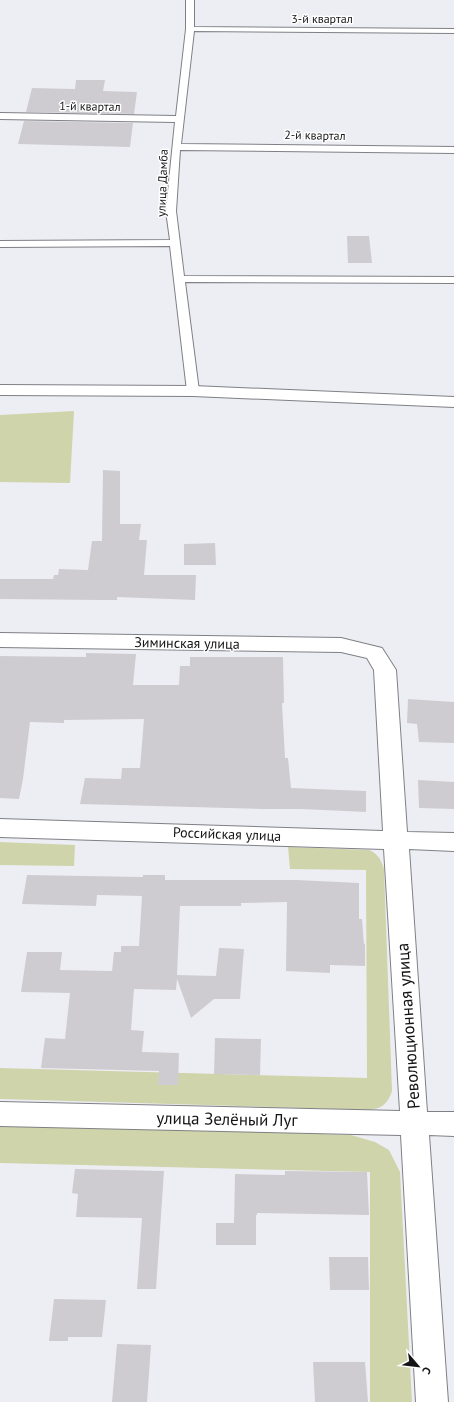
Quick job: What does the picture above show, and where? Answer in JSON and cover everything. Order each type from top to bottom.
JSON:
[{"type":"street","points":[[0,390],[193,392],[454,402]]},
{"type":"street","name":"Зиминская улица","points":[[0,640],[340,646],[374,653]]},
{"type":"street","name":"Революционная улица","points":[[374,653],[385,670],[432,1402]]},
{"type":"street","name":"Российская улица","points":[[0,828],[454,842]]},
{"type":"street","name":"улица Зелёный Луг","points":[[0,1114],[454,1124]]},
{"type":"lane","name":"улица Дамба","points":[[190,0],[190,29],[176,147],[171,211],[193,392]]},
{"type":"lane","name":"3-й квартал","points":[[190,29],[454,31]]},
{"type":"lane","name":"1-й квартал","points":[[0,116],[179,119]]},
{"type":"lane","name":"2-й квартал","points":[[176,147],[454,150]]},
{"type":"lane","points":[[0,244],[175,243]]},
{"type":"lane","points":[[179,279],[454,280]]},
{"type":"green space","points":[[74,411],[70,483],[0,482],[0,415]]},
{"type":"green space","points":[[0,842],[75,845],[74,866],[0,865]]},
{"type":"green space","points":[[288,847],[369,850],[377,855],[383,865],[392,1091],[389,1099],[382,1106],[370,1110],[0,1099],[0,1068],[367,1078],[366,870],[290,869]]},
{"type":"green space","points":[[0,1126],[172,1129],[351,1135],[375,1142],[389,1150],[400,1172],[412,1402],[370,1402],[370,1172],[0,1163]]},
{"type":"building","points":[[76,80],[105,80],[103,91],[137,92],[134,114],[26,112],[32,88],[75,89]]},
{"type":"building","points":[[24,121],[133,123],[130,147],[18,144]]},
{"type":"building","points":[[347,236],[369,236],[372,263],[348,263]]},
{"type":"building","points":[[103,470],[120,471],[120,524],[141,524],[139,540],[147,540],[144,575],[196,575],[195,600],[117,597],[117,600],[0,599],[0,579],[53,579],[54,575],[58,575],[59,569],[88,570],[92,541],[102,541]]},
{"type":"building","points":[[215,543],[216,565],[184,565],[184,544]]},
{"type":"building","points":[[86,653],[136,654],[133,685],[179,685],[180,666],[190,666],[190,657],[283,657],[284,703],[282,703],[285,758],[288,758],[291,788],[366,791],[366,812],[80,804],[85,778],[121,779],[122,768],[140,768],[144,719],[64,720],[64,723],[30,722],[19,799],[0,798],[0,656],[86,657]]},
{"type":"building","points":[[408,699],[454,702],[454,743],[419,742],[417,724],[407,723]]},
{"type":"building","points":[[418,780],[454,782],[454,809],[419,808]]},
{"type":"building","points":[[27,875],[143,877],[143,875],[165,875],[165,880],[297,880],[359,883],[359,919],[362,919],[365,944],[365,966],[330,965],[330,973],[286,971],[287,902],[241,903],[241,906],[180,906],[177,975],[216,976],[219,948],[244,949],[240,999],[214,999],[191,1018],[177,979],[176,990],[134,989],[131,1030],[144,1031],[142,1052],[179,1053],[178,1085],[158,1085],[159,1071],[41,1068],[45,1038],[65,1039],[70,993],[21,992],[27,952],[62,952],[60,970],[112,971],[114,952],[121,952],[121,946],[139,946],[142,896],[97,895],[96,906],[22,904]]},
{"type":"building","points":[[215,1038],[261,1039],[260,1075],[214,1074]]},
{"type":"building","points":[[75,1169],[164,1171],[156,1289],[137,1289],[142,1218],[76,1217],[78,1194],[72,1193]]},
{"type":"building","points":[[285,1171],[367,1172],[369,1215],[257,1213],[256,1245],[216,1245],[216,1223],[234,1223],[235,1174],[285,1175]]},
{"type":"building","points":[[329,1257],[368,1257],[369,1290],[330,1290]]},
{"type":"building","points":[[54,1299],[106,1300],[102,1337],[68,1337],[68,1341],[49,1341]]},
{"type":"building","points":[[117,1344],[151,1345],[147,1402],[112,1402]]},
{"type":"building","points":[[313,1362],[365,1362],[368,1402],[315,1402]]}]
